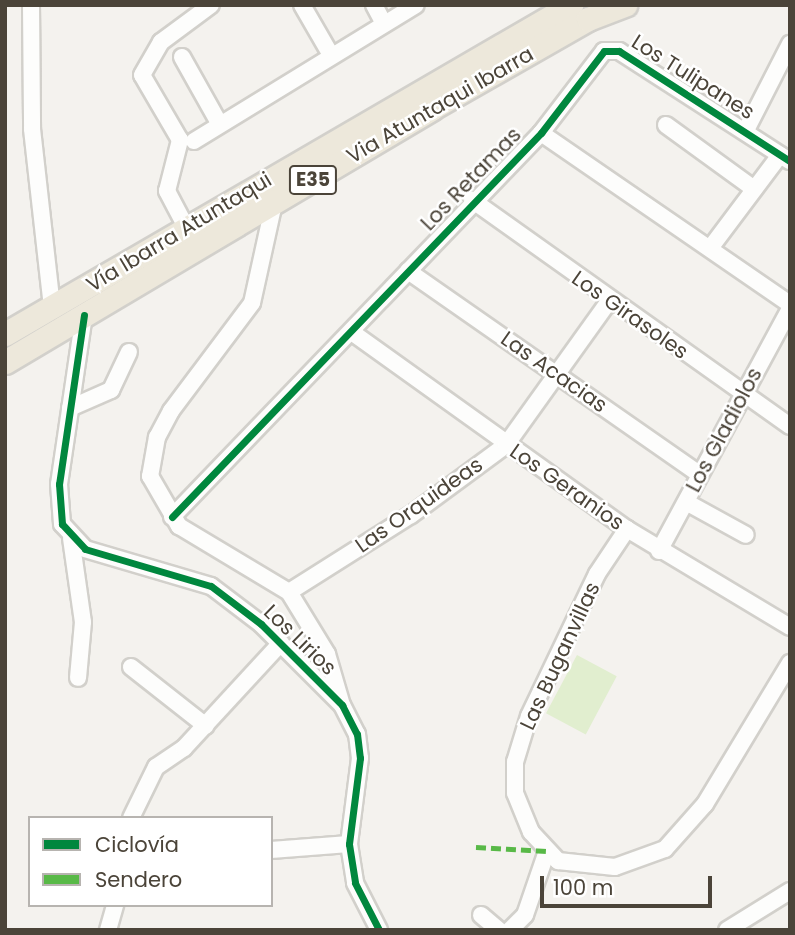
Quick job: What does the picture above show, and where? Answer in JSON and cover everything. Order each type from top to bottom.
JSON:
[{"type":"highway","name":"Vía Ibarra Atuntaqui","points":[[5,334],[571,5]]},
{"type":"highway","name":"Via Atuntaqui Ibarra","points":[[5,362],[588,19],[625,5]]},
{"type":"street","points":[[31,5],[32,129],[52,307]]},
{"type":"street","points":[[186,227],[167,191],[180,140],[142,75],[161,42],[211,5]]},
{"type":"street","points":[[302,5],[331,55]]},
{"type":"street","points":[[374,5],[384,24]]},
{"type":"street","points":[[194,141],[219,123],[416,5]]},
{"type":"street","points":[[746,130],[790,44]]},
{"type":"street","name":"Los Tulipanes","points":[[611,48],[746,130],[785,158]]},
{"type":"street","name":"Los Retamas","points":[[172,517],[353,333],[472,201],[541,133],[611,48]]},
{"type":"street","points":[[182,57],[219,123]]},
{"type":"street","points":[[666,124],[754,189]]},
{"type":"street","points":[[541,133],[711,247],[790,306]]},
{"type":"street","points":[[711,247],[754,189],[785,158]]},
{"type":"street","name":"Los Girasoles","points":[[472,201],[609,301],[790,426]]},
{"type":"street","points":[[274,203],[252,303],[157,437],[150,476],[172,517],[208,548],[289,592],[327,654],[342,705]]},
{"type":"street","name":"Las Acacias","points":[[408,271],[700,475]]},
{"type":"street","name":"Las Orquideas","points":[[289,592],[506,444],[609,301]]},
{"type":"street","name":"Los Gladiolos","points":[[659,551],[790,306]]},
{"type":"street","points":[[78,678],[83,622],[71,537],[57,509],[85,315]]},
{"type":"street","name":"Los Geranios","points":[[353,333],[659,551],[790,627]]},
{"type":"street","points":[[70,408],[111,390],[129,352]]},
{"type":"street","points":[[686,502],[746,534]]},
{"type":"street","name":"Las Buganvillas","points":[[547,851],[515,793],[515,762],[529,716],[597,574],[627,529]]},
{"type":"street","name":"Los Lirios","points":[[71,537],[116,560],[211,586],[281,643],[342,705],[357,734],[360,758],[349,844],[355,883],[379,930]]},
{"type":"street","points":[[132,816],[156,767],[206,726],[281,643]]},
{"type":"street","points":[[510,930],[524,915],[547,851],[588,868],[615,867],[665,849],[705,804],[790,663]]},
{"type":"street","points":[[131,667],[206,726]]},
{"type":"street","points":[[273,850],[349,844]]},
{"type":"street","points":[[727,930],[790,891]]},
{"type":"street","points":[[108,930],[114,907]]},
{"type":"street","points":[[481,915],[499,930]]},
{"type":"green space","points":[[577,655],[617,676],[586,734],[546,713]]},
{"type":"marked path","points":[[476,847],[547,851]]},
{"type":"cycle path","points":[[172,517],[541,133],[604,51],[619,51],[790,161]]},
{"type":"cycle path","points":[[84,315],[59,484],[62,524],[85,549],[211,586],[261,624],[342,705],[357,734],[360,758],[349,844],[355,883],[379,930]]}]
